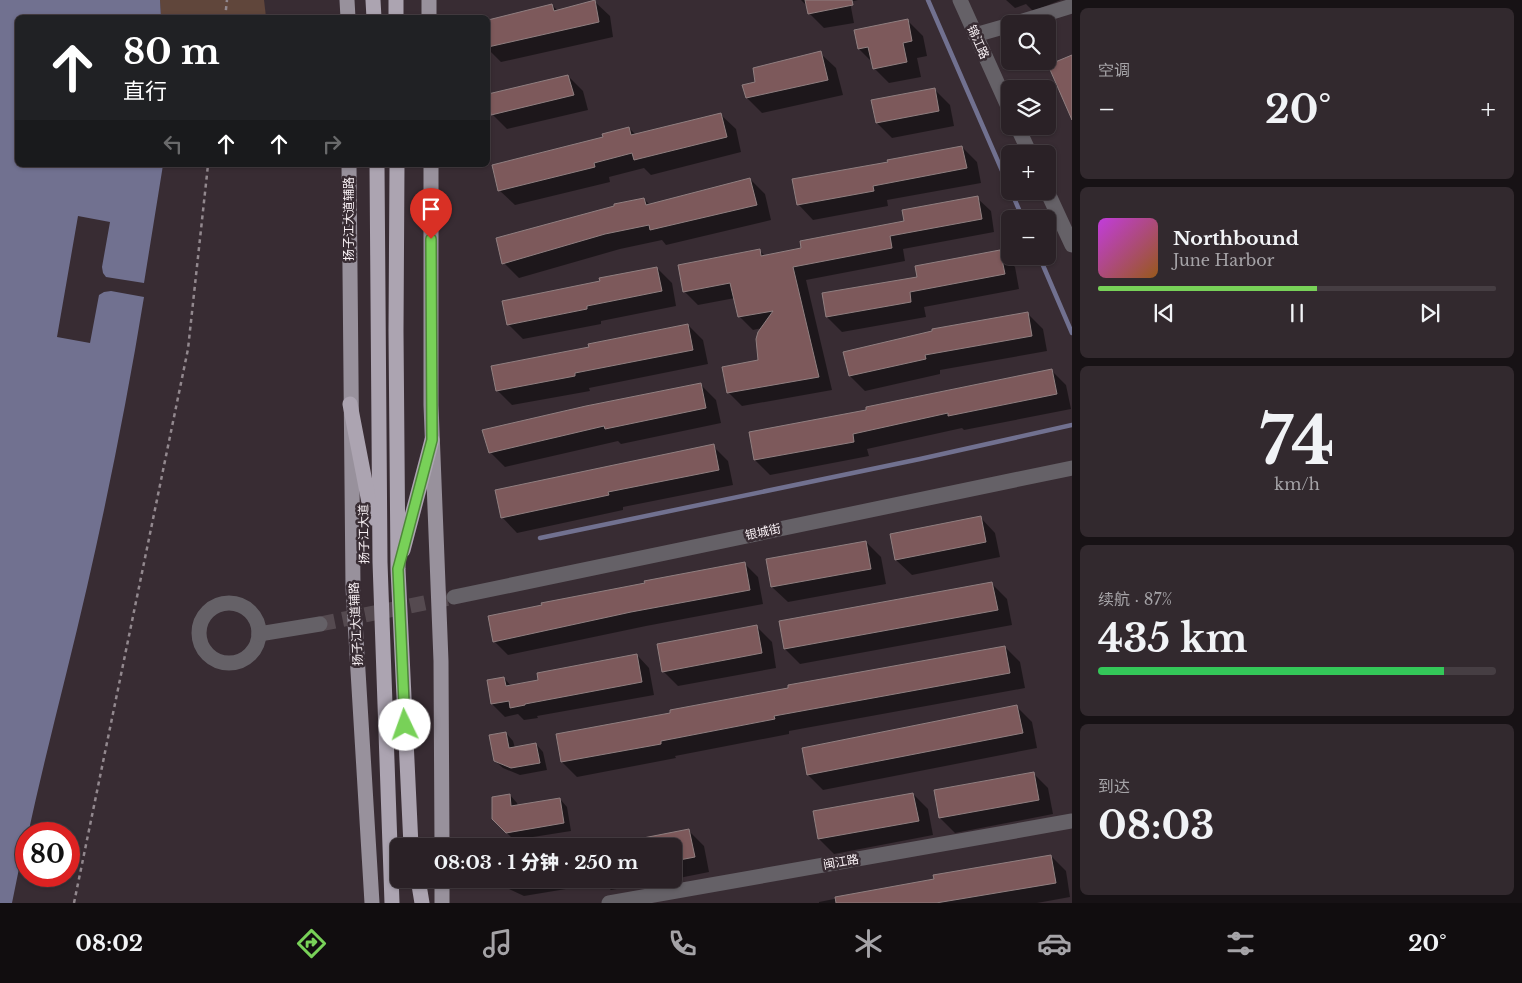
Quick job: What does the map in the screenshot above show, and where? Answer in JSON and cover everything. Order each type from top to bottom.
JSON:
[{"type":"highway","points":[[373,0],[374,15]]},
{"type":"highway","points":[[396,0],[396,15]]},
{"type":"highway","name":"扬子江大道","points":[[377,167],[380,562],[392,903]]},
{"type":"highway","points":[[397,167],[398,569],[411,838]]},
{"type":"highway","points":[[350,404],[380,562]]},
{"type":"highway","points":[[398,569],[432,440]]},
{"type":"highway","points":[[412,888],[412,903]]},
{"type":"highway","points":[[420,888],[422,903]]},
{"type":"main road","points":[[347,0],[348,15]]},
{"type":"main road","points":[[429,0],[429,15]]},
{"type":"main road","name":"扬子江大道辅路","points":[[349,167],[353,588],[372,903]]},
{"type":"main road","points":[[431,167],[432,440],[441,661],[442,838]]},
{"type":"main road","points":[[442,888],[442,903]]},
{"type":"street","name":"锦江路","points":[[960,0],[1001,91]]},
{"type":"street","points":[[1042,15],[1072,6]]},
{"type":"street","points":[[975,35],[1001,27]]},
{"type":"street","points":[[1051,200],[1072,244]]},
{"type":"street","name":"银城街","points":[[454,597],[1072,468]]},
{"type":"street","points":[[259,634],[320,624]]},
{"type":"street","name":"闽江路","points":[[609,903],[1072,821]]},
{"type":"path","points":[[225,15],[227,0]]},
{"type":"path","points":[[74,903],[188,349],[208,167]]},
{"type":"shaded area","points":[[160,0],[264,0],[266,15],[161,15]]},
{"type":"water","points":[[0,0],[160,0],[161,15],[15,15],[15,167],[163,167],[144,283],[144,297],[131,370],[80,618],[31,822],[15,822],[15,887],[12,903],[0,903]]},
{"type":"pier","points":[[78,216],[110,222],[102,267],[106,277],[144,283],[144,297],[111,291],[99,295],[90,343],[57,337]]},
{"type":"building","points":[[595,0],[599,22],[490,47],[490,20],[552,4],[554,11]]},
{"type":"building","points":[[805,0],[852,0],[853,5],[808,14]]},
{"type":"building","points":[[908,19],[912,41],[903,43],[907,62],[873,69],[868,47],[858,49],[854,30]]},
{"type":"building","points":[[821,51],[828,80],[746,98],[742,85],[755,82],[753,68]]},
{"type":"building","points":[[1072,55],[1072,120],[1050,70],[1056,70],[1056,62]]},
{"type":"building","points":[[568,75],[574,95],[491,115],[490,94]]},
{"type":"building","points":[[935,88],[939,111],[876,123],[871,100]]},
{"type":"building","points":[[721,113],[727,137],[634,160],[632,153],[594,163],[595,167],[498,191],[492,165],[603,137],[602,134],[629,127],[631,135]]},
{"type":"building","points":[[962,146],[967,168],[873,186],[874,191],[797,205],[792,179],[888,162],[887,160]]},
{"type":"building","points":[[750,178],[757,205],[650,230],[649,225],[605,234],[502,264],[496,238],[614,206],[614,204],[644,198],[646,205]]},
{"type":"building","points":[[978,196],[982,219],[890,236],[892,248],[793,267],[819,377],[727,393],[722,367],[758,360],[756,339],[758,332],[773,311],[738,317],[730,283],[683,292],[678,265],[760,249],[761,256],[801,248],[800,241],[904,221],[902,210]]},
{"type":"building","points":[[1000,250],[1001,265],[1003,265],[1005,274],[910,292],[911,302],[826,317],[822,293],[917,277],[915,266]]},
{"type":"building","points":[[657,267],[662,291],[587,306],[587,309],[507,325],[502,301],[600,281],[599,278]]},
{"type":"building","points":[[1028,312],[1032,336],[925,355],[926,359],[849,376],[843,352],[932,331],[932,329]]},
{"type":"building","points":[[688,324],[693,350],[575,373],[575,376],[496,391],[491,366],[589,347],[588,344]]},
{"type":"building","points":[[1052,369],[1057,394],[948,416],[948,413],[853,434],[854,442],[754,460],[749,432],[866,410],[866,407]]},
{"type":"building","points":[[701,383],[706,408],[605,429],[604,426],[489,453],[482,430],[586,406]]},
{"type":"building","points":[[714,444],[719,470],[608,492],[609,495],[501,518],[495,490]]},
{"type":"building","points":[[981,516],[986,542],[895,560],[890,534]]},
{"type":"building","points":[[866,541],[871,569],[771,587],[766,559]]},
{"type":"building","points":[[745,562],[750,590],[631,612],[493,642],[488,616],[542,605],[541,603],[645,583],[644,581]]},
{"type":"building","points":[[992,582],[998,610],[784,649],[779,621]]},
{"type":"building","points":[[757,625],[762,653],[662,672],[657,644]]},
{"type":"building","points":[[1005,646],[1010,673],[774,716],[775,719],[661,741],[661,744],[561,762],[556,734],[670,713],[670,710],[788,688],[788,685]]},
{"type":"building","points":[[637,654],[642,682],[510,708],[509,701],[491,704],[487,680],[504,677],[506,686],[538,680],[537,673]]},
{"type":"building","points":[[1017,705],[1023,733],[807,775],[802,748]]},
{"type":"building","points":[[506,732],[509,748],[536,743],[540,763],[511,768],[494,761],[489,735]]},
{"type":"building","points":[[1034,772],[1039,800],[939,818],[934,790]]},
{"type":"building","points":[[913,793],[919,821],[818,839],[813,811]]},
{"type":"building","points":[[510,794],[511,806],[560,798],[564,823],[506,833],[492,819],[492,797]]},
{"type":"building","points":[[689,829],[695,857],[682,859],[682,838],[643,838]]},
{"type":"building","points":[[1051,855],[1056,883],[936,903],[836,903],[835,897],[934,879],[933,875]]},
{"type":"waterway","points":[[928,0],[1001,168]]},
{"type":"waterway","points":[[1015,200],[1019,210]]},
{"type":"waterway","points":[[1043,265],[1072,333]]},
{"type":"waterway","points":[[540,538],[920,459],[1072,425]]},
{"type":"tunnel","points":[[320,624],[454,597]]},
{"type":"route","points":[[405,725],[398,569],[432,440],[431,239]]}]
